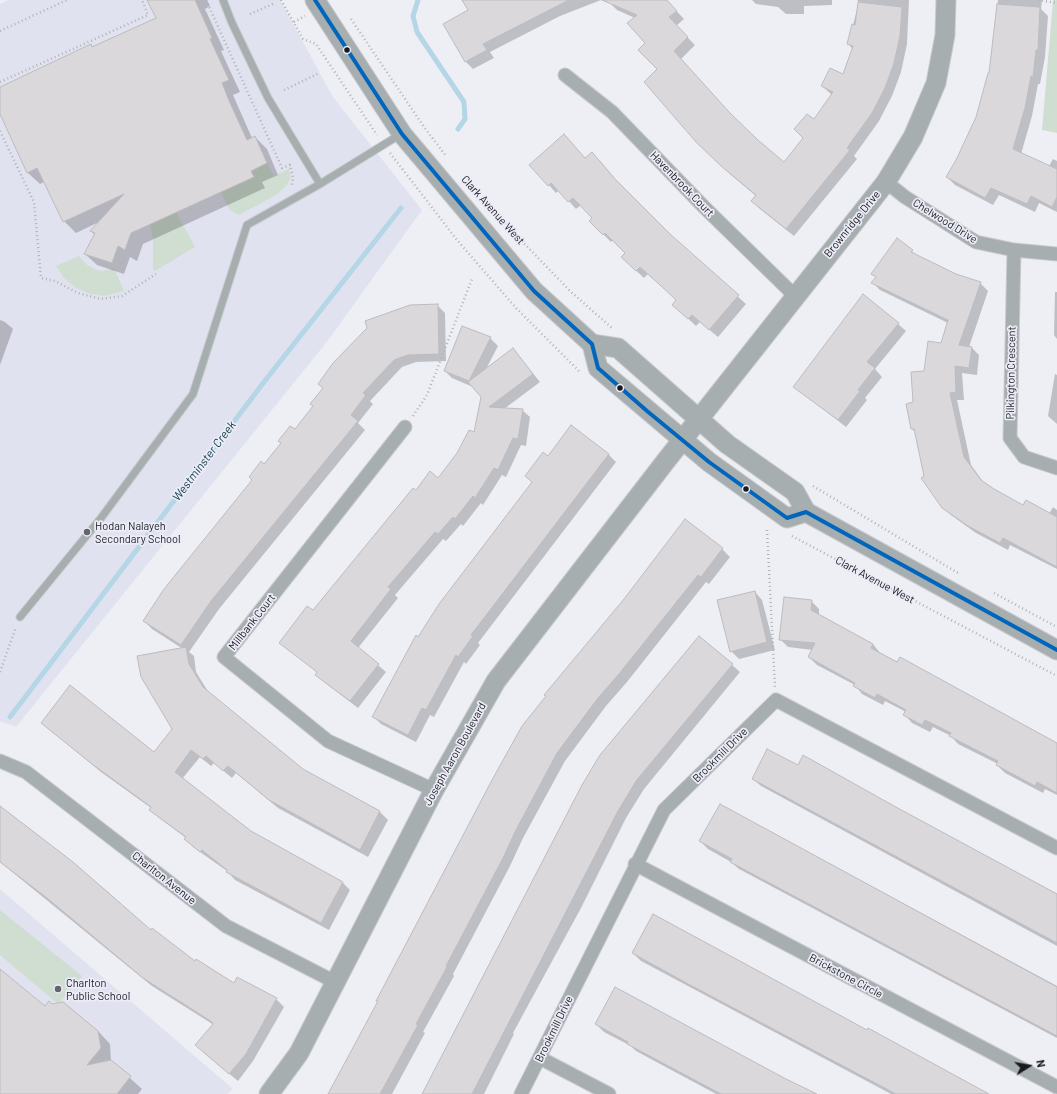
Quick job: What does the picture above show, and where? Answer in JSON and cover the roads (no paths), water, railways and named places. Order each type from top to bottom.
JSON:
[{"type":"street","name":"Clark Avenue West","points":[[315,0],[402,134],[534,291],[592,344]]},
{"type":"street","name":"Brownridge Drive","points":[[698,420],[886,182],[913,137],[936,83],[945,35],[946,0]]},
{"type":"street","name":"Havenbrook Court","points":[[565,75],[612,112],[704,207],[795,296]]},
{"type":"street","name":"Chelwood Drive","points":[[886,182],[976,242],[1014,250],[1057,254]]},
{"type":"street","name":"Pilkington Crescent","points":[[1014,250],[1010,438],[1024,457],[1057,468]]},
{"type":"street","points":[[806,512],[787,518],[682,441],[598,368],[592,344],[618,348],[698,420],[732,448],[795,492],[806,512],[1057,650]]},
{"type":"street","name":"Joseph Aaron Boulevard","points":[[269,1094],[299,1053],[434,790],[496,681],[698,420]]},
{"type":"street","name":"Millbank Court","points":[[405,427],[224,657],[328,741],[434,790]]},
{"type":"street","name":"Brookmill Drive","points":[[521,1094],[635,864],[664,810],[776,700],[1057,848]]},
{"type":"street","name":"Charlton Avenue","points":[[0,761],[26,772],[226,926],[335,982]]},
{"type":"street","name":"Brickstone Circle","points":[[635,864],[1057,1087]]},
{"type":"street","points":[[540,1058],[609,1094]]},
{"type":"lane","points":[[223,0],[232,23],[268,98],[320,184]]},
{"type":"lane","points":[[20,618],[100,518],[193,394],[247,225],[320,184],[402,134]]},
{"type":"waterway","name":"Westminster Creek","points":[[418,0],[413,16],[417,32],[464,102],[465,119],[458,129]]},
{"type":"waterway","name":"Westminster Creek","points":[[10,717],[264,382],[401,208]]},
{"type":"place","name":"Hodan Nalayeh Secondary School","points":[[87,532]]},
{"type":"place","name":"Charlton Public School","points":[[58,989]]}]
